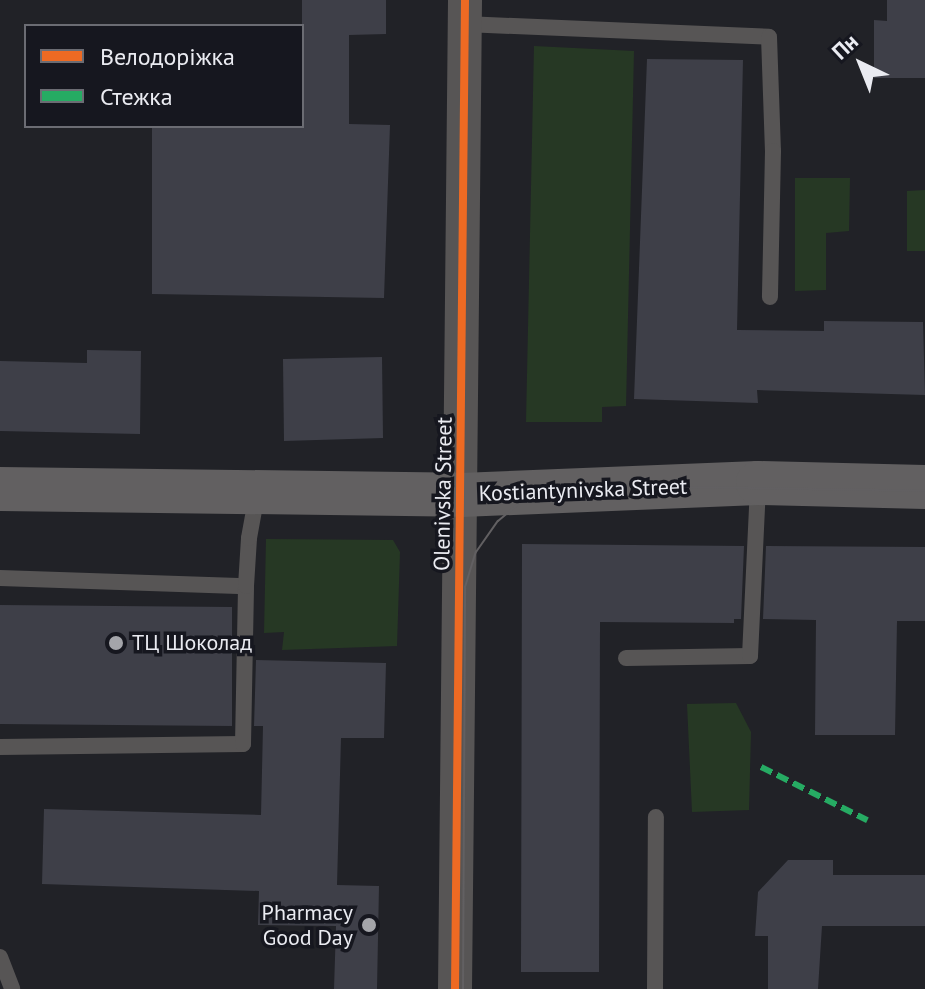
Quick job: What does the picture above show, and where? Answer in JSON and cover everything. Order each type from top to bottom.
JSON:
[{"type":"main road","name":"Kostiantynivska Street","points":[[0,489],[461,495],[758,483],[925,487]]},
{"type":"street","name":"Olenivska Street","points":[[455,989],[465,12]]},
{"type":"lane","points":[[465,12],[769,37],[773,151],[770,297]]},
{"type":"lane","points":[[626,658],[750,656],[758,483]]},
{"type":"lane","points":[[0,747],[243,744],[246,586],[249,538],[257,493]]},
{"type":"lane","points":[[0,578],[246,586]]},
{"type":"lane","points":[[655,989],[656,817]]},
{"type":"lane","points":[[0,957],[12,989]]},
{"type":"green space","points":[[534,46],[634,51],[626,406],[602,407],[602,422],[526,422]]},
{"type":"green space","points":[[795,178],[850,178],[849,231],[826,233],[826,290],[795,291]]},
{"type":"green space","points":[[925,190],[925,251],[907,251],[907,191]]},
{"type":"green space","points":[[266,539],[393,540],[400,552],[397,646],[282,650],[284,632],[264,633]]},
{"type":"green space","points":[[736,703],[751,732],[749,810],[692,812],[687,704]]},
{"type":"building","points":[[302,0],[386,0],[386,34],[349,35],[349,124],[390,125],[384,298],[152,294],[152,128],[304,128]]},
{"type":"building","points":[[887,0],[925,0],[925,78],[874,78],[874,20],[887,21]]},
{"type":"building","points":[[647,59],[743,60],[737,330],[824,331],[824,321],[923,322],[925,395],[757,390],[758,403],[634,399]]},
{"type":"building","points":[[87,350],[141,351],[140,434],[0,431],[0,361],[87,363]]},
{"type":"building","points":[[382,357],[383,438],[284,441],[283,359]]},
{"type":"building","points":[[522,544],[744,546],[741,619],[734,619],[734,623],[600,622],[599,972],[521,972]]},
{"type":"building","points":[[766,546],[925,547],[925,621],[897,621],[895,735],[815,735],[816,620],[763,619]]},
{"type":"building","name":"ТЦ Шоколад","points":[[0,605],[232,607],[232,726],[0,724]]},
{"type":"building","points":[[256,660],[386,663],[384,738],[341,738],[337,885],[379,886],[377,989],[334,989],[336,926],[258,925],[259,891],[42,884],[44,809],[261,815],[263,726],[254,726]]},
{"type":"building","points":[[788,860],[833,860],[833,875],[925,875],[925,926],[822,926],[818,989],[768,989],[768,936],[755,936],[758,892]]},
{"type":"tram line","points":[[463,989],[465,587],[476,552],[498,521],[525,498],[562,485],[925,491]]},
{"type":"marked path","points":[[761,767],[867,820]]},
{"type":"cycle path","points":[[455,989],[465,0]]},
{"type":"place","name":"ТЦ Шоколад","points":[[116,643]]},
{"type":"place","name":"Pharmacy Good Day","points":[[369,925]]}]
